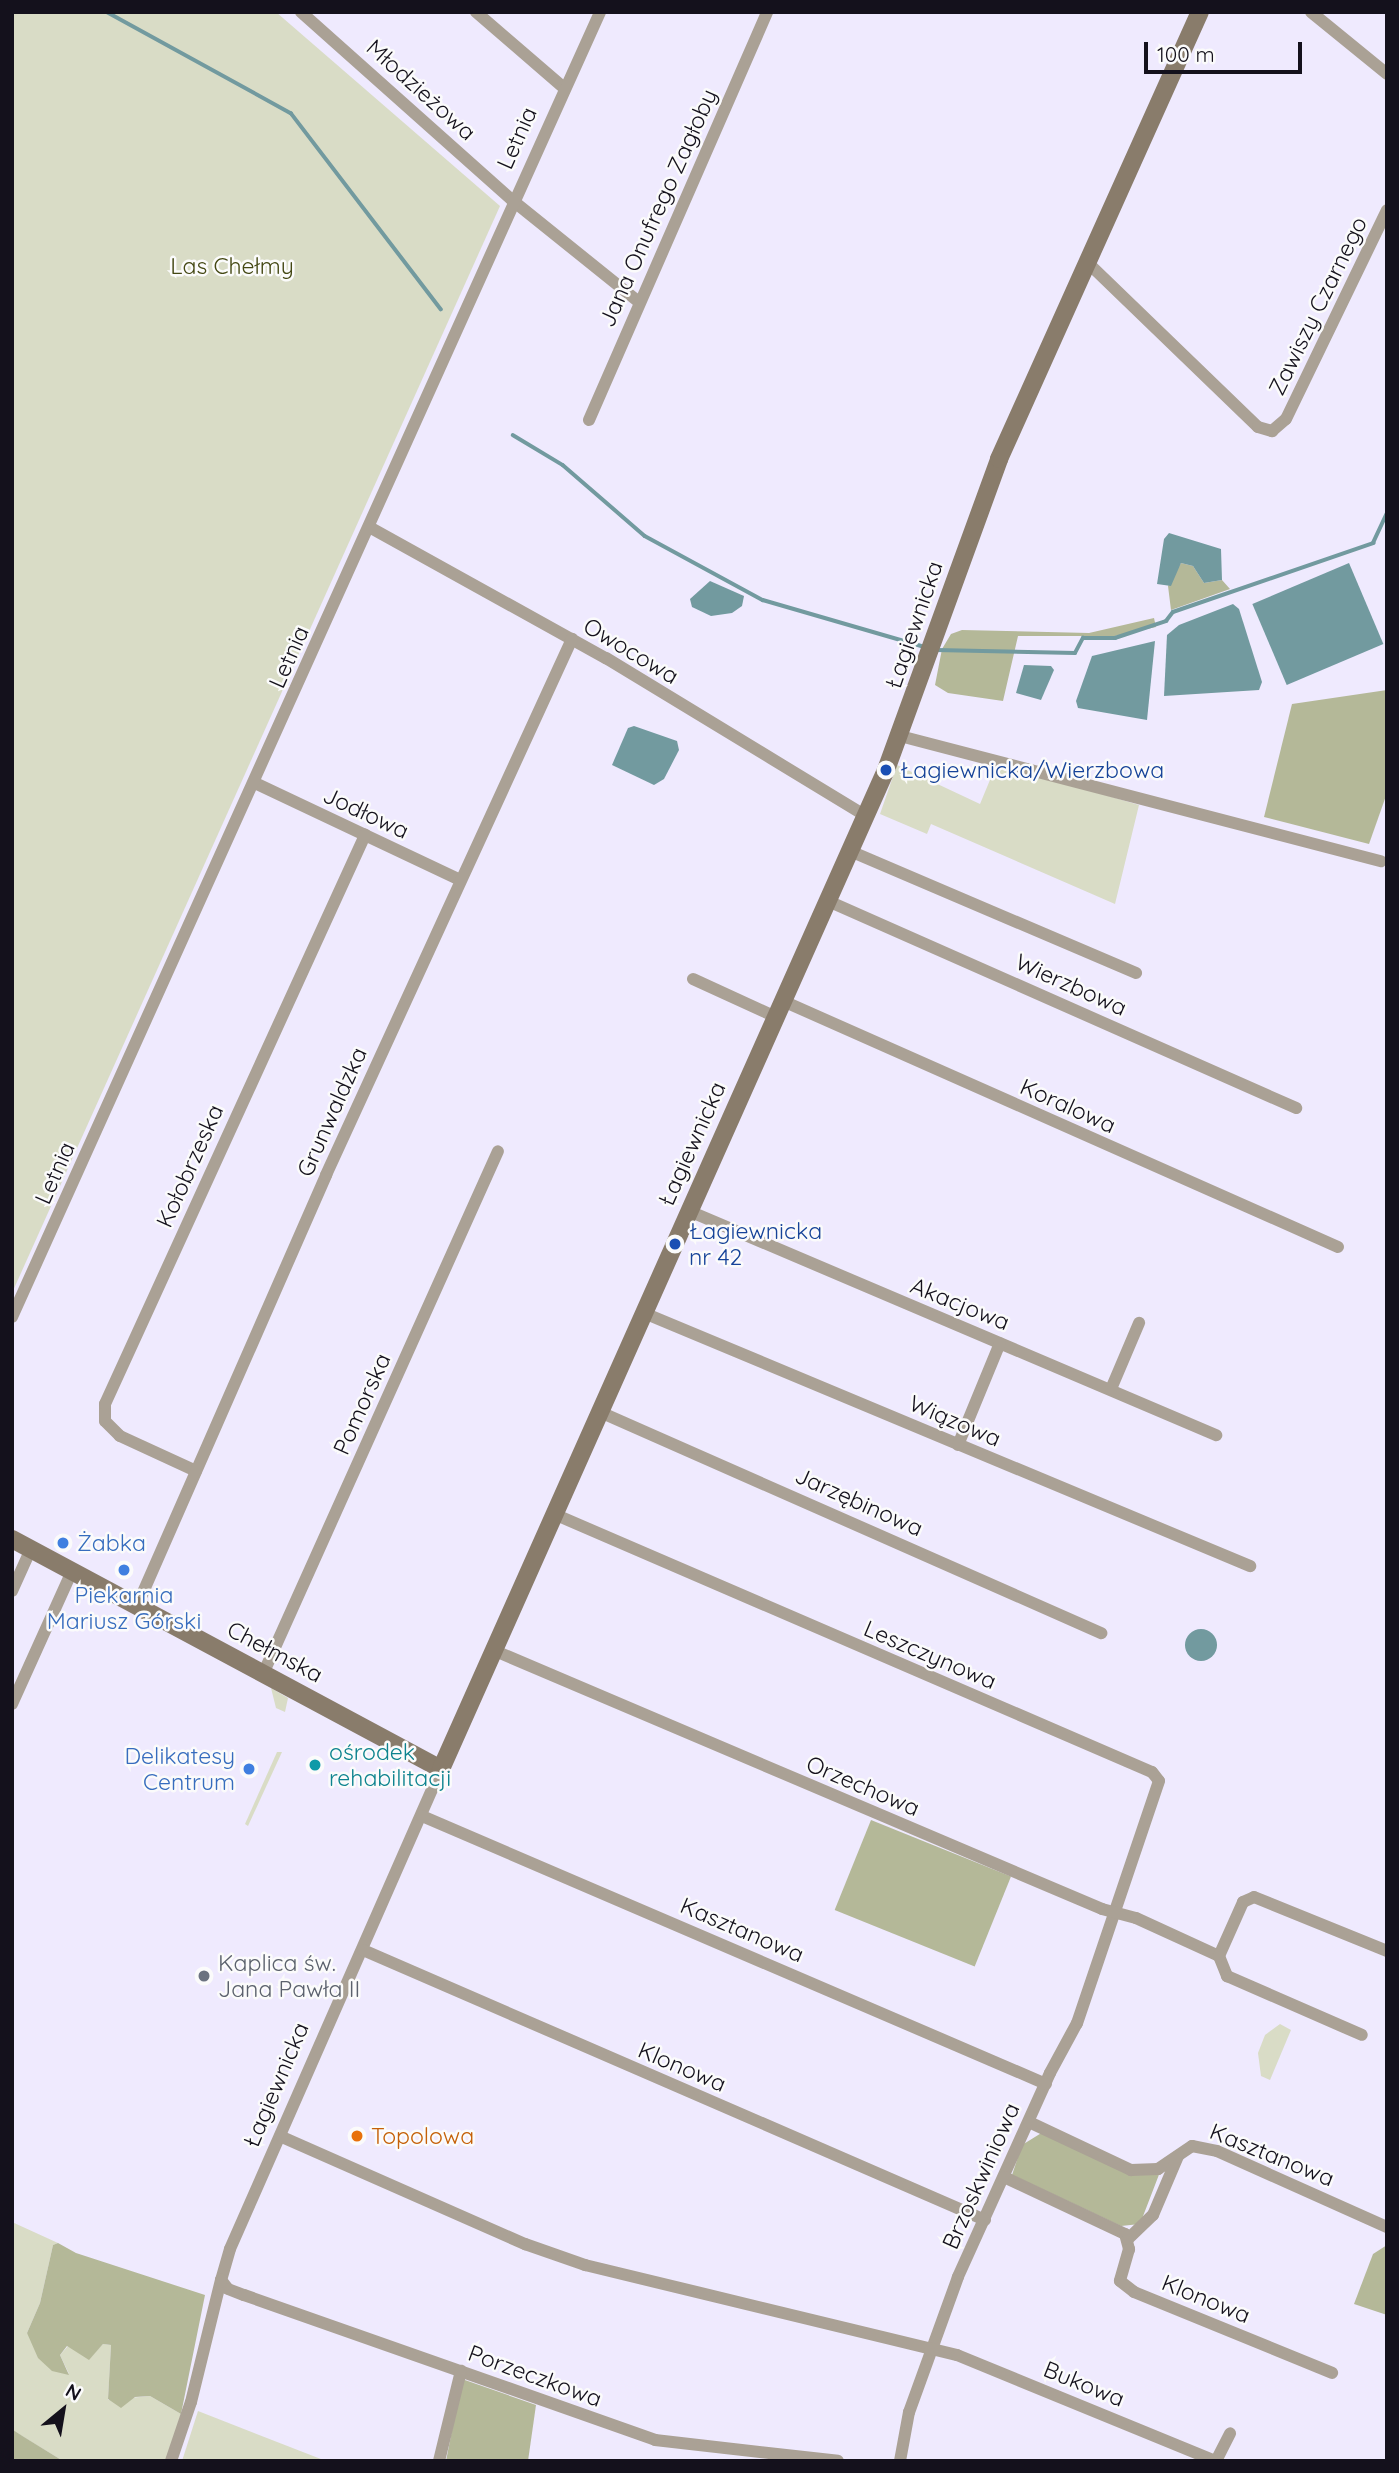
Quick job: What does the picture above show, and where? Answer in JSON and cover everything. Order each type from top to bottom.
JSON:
[{"type":"street","name":"Młodzieżowa","points":[[301,12],[512,200],[639,302]]},
{"type":"street","points":[[476,12],[563,86]]},
{"type":"street","name":"Letnia","points":[[12,1317],[370,528],[563,86],[600,12]]},
{"type":"street","name":"Jana Onufrego Zagłoby","points":[[589,420],[767,12]]},
{"type":"street","name":"Łagiewnicka","points":[[172,2461],[225,2284],[230,2249],[282,2137],[440,1769],[866,816],[900,736],[991,478],[1086,261],[1200,12]]},
{"type":"street","points":[[1311,12],[1387,74]]},
{"type":"street","name":"Zawiszy Czarnego","points":[[1086,261],[1258,427],[1272,431],[1286,419],[1387,210]]},
{"type":"street","name":"Owocowa","points":[[370,528],[572,639],[866,816]]},
{"type":"street","name":"Grunwaldzka","points":[[137,1606],[460,880],[572,639]]},
{"type":"street","points":[[900,736],[1381,861]]},
{"type":"street","name":"Jodłowa","points":[[255,783],[460,880]]},
{"type":"street","name":"Kołobrzeska","points":[[196,1471],[120,1436],[105,1421],[105,1404],[365,835]]},
{"type":"street","points":[[850,851],[1136,973]]},
{"type":"street","name":"Wierzbowa","points":[[828,901],[1296,1108]]},
{"type":"street","points":[[693,979],[779,1009]]},
{"type":"street","name":"Koralowa","points":[[779,1009],[1338,1247]]},
{"type":"street","name":"Pomorska","points":[[263,1674],[499,1152]]},
{"type":"street","name":"Akacjowa","points":[[690,1211],[1216,1435]]},
{"type":"street","name":"Wiązowa","points":[[644,1313],[1251,1566]]},
{"type":"street","points":[[1111,1389],[1139,1322]]},
{"type":"street","points":[[958,1445],[1000,1343]]},
{"type":"street","name":"Jarzębinowa","points":[[600,1412],[1101,1633]]},
{"type":"street","name":"Leszczynowa","points":[[554,1514],[1152,1772],[1159,1785],[1113,1912]]},
{"type":"street","name":"Chełmska","points":[[12,1539],[440,1769]]},
{"type":"street","points":[[12,1591],[31,1549]]},
{"type":"street","points":[[12,1704],[72,1571]]},
{"type":"street","name":"Orzechowa","points":[[493,1650],[660,1725],[1113,1912],[1136,1918],[1219,1956],[1227,1976],[1362,2035]]},
{"type":"street","name":"Kasztanowa","points":[[422,1816],[1046,2084]]},
{"type":"street","points":[[1219,1956],[1243,1902],[1254,1897],[1387,1951]]},
{"type":"street","name":"Brzoskwiniowa","points":[[900,2461],[909,2412],[958,2277],[1097,1974],[1113,1912]]},
{"type":"street","name":"Klonowa","points":[[363,1950],[985,2220]]},
{"type":"street","name":"Kasztanowa","points":[[1029,2122],[1131,2169],[1157,2169],[1192,2146],[1217,2151],[1387,2227]]},
{"type":"street","points":[[282,2137],[525,2244],[585,2265],[934,2349]]},
{"type":"street","points":[[1004,2177],[1112,2226],[1128,2239],[1153,2215],[1178,2155]]},
{"type":"street","name":"Klonowa","points":[[1128,2239],[1120,2276],[1123,2286],[1332,2373]]},
{"type":"street","name":"Porzeczkowa","points":[[225,2284],[655,2440],[838,2461]]},
{"type":"street","name":"Bukowa","points":[[934,2349],[1216,2461]]},
{"type":"street","points":[[439,2461],[461,2371]]},
{"type":"street","points":[[1216,2461],[1230,2433]]},
{"type":"green space","name":"Las Chełmy","points":[[12,12],[276,12],[500,206],[12,1293]]},
{"type":"green space","points":[[997,763],[1139,805],[1115,904],[931,824],[927,834],[880,814],[897,765],[980,804]]},
{"type":"green space","points":[[271,1688],[288,1698],[285,1712],[276,1708]]},
{"type":"green space","points":[[277,1752],[282,1752],[248,1826],[245,1824]]},
{"type":"green space","points":[[1280,2024],[1291,2030],[1270,2080],[1261,2076],[1258,2053],[1265,2035]]},
{"type":"green space","points":[[12,2222],[58,2243],[53,2245],[40,2303],[27,2333],[69,2374],[60,2355],[68,2346],[89,2359],[103,2344],[111,2345],[108,2400],[150,2396],[181,2414],[166,2461],[63,2461],[12,2430]]},
{"type":"green space","points":[[198,2411],[326,2461],[182,2461]]},
{"type":"shaded area","points":[[1169,533],[1221,549],[1222,580],[1204,583],[1193,566],[1181,563],[1171,586],[1157,584],[1164,539]]},
{"type":"shaded area","points":[[1181,563],[1193,566],[1204,583],[1222,580],[1230,589],[1171,610],[1168,586]]},
{"type":"shaded area","points":[[1349,563],[1383,644],[1287,685],[1252,604]]},
{"type":"shaded area","points":[[710,581],[744,596],[742,606],[732,613],[711,616],[692,607],[690,599]]},
{"type":"shaded area","points":[[1233,604],[1239,609],[1262,682],[1259,690],[1164,696],[1167,635],[1179,625]]},
{"type":"shaded area","points":[[1154,618],[1156,627],[1115,636],[1018,636],[1003,701],[948,693],[935,685],[942,649],[951,634],[962,630],[1089,633]]},
{"type":"shaded area","points":[[1155,641],[1147,720],[1078,708],[1076,701],[1092,656]]},
{"type":"shaded area","points":[[1024,665],[1051,666],[1054,670],[1041,700],[1016,693]]},
{"type":"shaded area","points":[[1387,690],[1387,793],[1369,844],[1264,817],[1292,704]]},
{"type":"shaded area","points":[[634,726],[677,741],[679,750],[664,779],[654,785],[612,765],[628,728]]},
{"type":"shaded area","points":[[1201,1629],[1212,1634],[1217,1645],[1212,1656],[1201,1661],[1190,1656],[1185,1645],[1190,1634]]},
{"type":"shaded area","points":[[871,1820],[1011,1877],[975,1967],[835,1910]]},
{"type":"shaded area","points":[[1043,2132],[1138,2174],[1160,2172],[1140,2224],[1121,2226],[1012,2175],[1022,2145]]},
{"type":"shaded area","points":[[58,2243],[76,2253],[205,2295],[181,2414],[150,2396],[135,2397],[121,2408],[108,2399],[111,2345],[103,2344],[89,2360],[67,2346],[60,2355],[69,2375],[52,2371],[38,2358],[27,2333],[40,2303],[53,2245]]},
{"type":"shaded area","points":[[1387,2245],[1387,2315],[1354,2304],[1373,2254]]},
{"type":"shaded area","points":[[462,2379],[536,2405],[528,2461],[446,2461]]},
{"type":"shaded area","points":[[13,2430],[24,2437],[63,2461],[12,2461]]},
{"type":"waterway","points":[[107,12],[291,113],[441,309]]},
{"type":"waterway","points":[[513,435],[563,465],[645,536],[763,600],[925,647]]},
{"type":"waterway","points":[[936,650],[1075,653],[1083,638],[1115,638],[1166,621],[1173,612],[1373,543],[1387,513]]},
{"type":"place","name":"Łagiewnicka/Wierzbowa","points":[[886,770]]},
{"type":"place","name":"Łagiewnicka nr 42","points":[[675,1244]]},
{"type":"place","name":"Żabka","points":[[63,1543]]},
{"type":"place","name":"Piekarnia Mariusz Górski","points":[[124,1570]]},
{"type":"place","name":"ośrodek rehabilitacji","points":[[315,1765]]},
{"type":"place","name":"Delikatesy Centrum","points":[[249,1769]]},
{"type":"place","name":"Kaplica św. Jana Pawła II","points":[[204,1976]]},
{"type":"place","name":"Topolowa","points":[[357,2136]]}]
